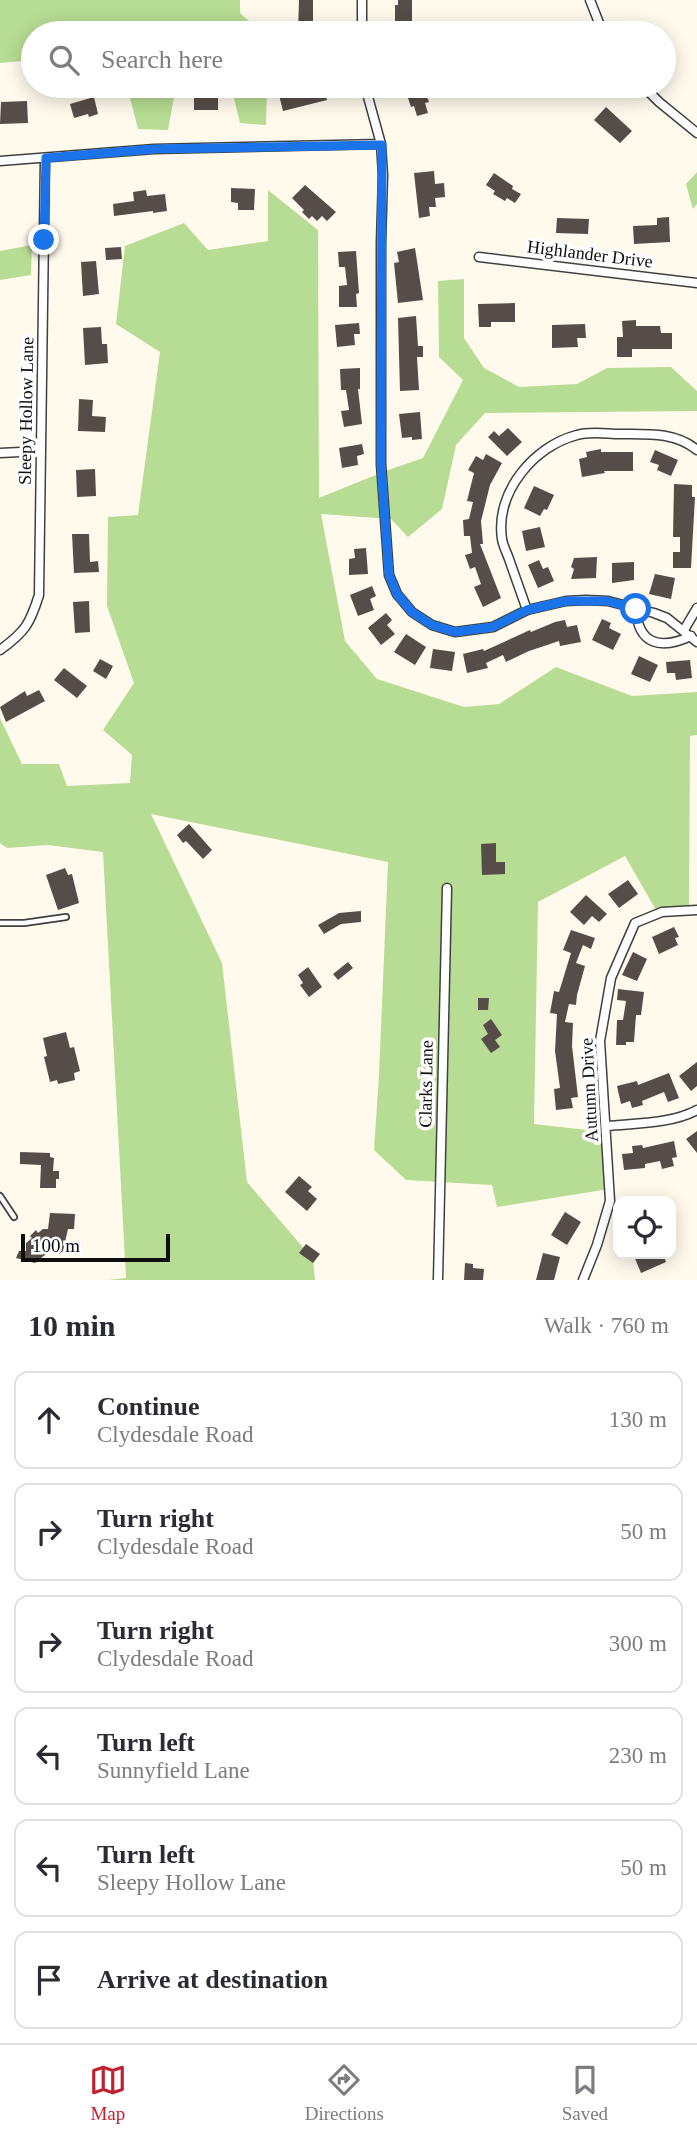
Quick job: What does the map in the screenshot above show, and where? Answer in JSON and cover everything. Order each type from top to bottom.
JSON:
[{"type":"street","points":[[362,0],[362,21]]},
{"type":"street","points":[[590,0],[598,21]]},
{"type":"street","points":[[368,98],[382,145],[381,464],[389,575],[397,594],[412,612],[432,625],[455,632],[493,627],[527,610],[566,601],[586,600],[608,601],[667,618],[691,636]]},
{"type":"street","points":[[655,98],[697,133]]},
{"type":"street","points":[[0,162],[154,149],[382,145]]},
{"type":"street","name":"Sleepy Hollow Lane","points":[[0,650],[17,638],[32,620],[39,595],[46,158]]},
{"type":"street","name":"Highlander Drive","points":[[479,257],[697,283]]},
{"type":"street","points":[[527,610],[502,539],[503,510],[514,484],[527,464],[544,450],[564,439],[581,434],[655,434],[678,438],[697,450]]},
{"type":"street","points":[[0,453],[41,451]]},
{"type":"street","points":[[691,636],[697,608]]},
{"type":"street","points":[[636,609],[637,623],[643,635],[653,642],[665,644],[691,636]]},
{"type":"street","name":"Clarks Lane","points":[[438,1280],[447,888]]},
{"type":"street","name":"Autumn Drive","points":[[583,1280],[610,1200],[600,1041],[611,978],[635,923],[662,912],[697,910]]},
{"type":"street","points":[[607,1126],[674,1118],[697,1110]]},
{"type":"lane","points":[[0,923],[24,923],[66,916]]},
{"type":"lane","points":[[0,1196],[14,1217]]},
{"type":"green space","points":[[0,0],[240,0],[240,13],[249,21],[21,21],[21,61],[0,63]]},
{"type":"green space","points":[[130,98],[174,98],[168,130],[138,129]]},
{"type":"green space","points":[[234,98],[267,98],[266,125],[240,123]]},
{"type":"green space","points":[[697,172],[697,204],[693,209],[686,184]]},
{"type":"green space","points":[[268,190],[318,230],[319,498],[423,458],[463,380],[439,357],[438,281],[464,279],[464,338],[484,368],[519,387],[577,384],[607,368],[671,367],[697,391],[697,411],[485,413],[456,445],[442,509],[408,537],[391,519],[321,514],[345,641],[377,679],[464,707],[499,704],[556,667],[632,696],[697,692],[697,735],[690,736],[689,906],[656,910],[625,856],[538,902],[534,1124],[605,1132],[609,1189],[497,1207],[492,1185],[406,1180],[374,1150],[388,862],[151,814],[222,963],[247,1182],[313,1259],[315,1280],[108,1280],[126,1278],[103,852],[48,845],[7,848],[0,843],[0,718],[22,764],[59,764],[67,786],[130,783],[132,755],[103,730],[134,683],[107,606],[108,517],[138,515],[160,352],[116,324],[125,246],[184,223],[208,250],[268,241]]},
{"type":"green space","points":[[32,245],[31,275],[0,280],[0,251]]},
{"type":"building","points":[[299,0],[313,0],[313,21],[298,21]]},
{"type":"building","points":[[398,0],[412,0],[412,21],[395,21],[395,5],[398,5]]},
{"type":"building","points":[[94,98],[98,114],[74,118],[70,104]]},
{"type":"building","points":[[194,98],[218,98],[218,110],[194,110]]},
{"type":"building","points":[[280,98],[327,98],[327,100],[283,111]]},
{"type":"building","points":[[408,98],[428,98],[429,102],[425,103],[428,113],[417,116],[414,106],[411,107]]},
{"type":"building","points":[[27,101],[28,123],[0,124],[1,102]]},
{"type":"building","points":[[606,107],[632,131],[620,143],[594,120]]},
{"type":"building","points":[[434,171],[435,184],[444,183],[445,197],[435,198],[436,207],[429,207],[430,216],[419,218],[414,173]]},
{"type":"building","points":[[494,173],[521,194],[515,203],[493,194],[495,191],[486,185]]},
{"type":"building","points":[[305,185],[336,212],[327,221],[322,216],[317,221],[312,216],[309,219],[292,198]]},
{"type":"building","points":[[231,188],[255,189],[254,210],[238,210],[238,203],[231,202]]},
{"type":"building","points":[[146,190],[147,196],[165,194],[167,211],[114,216],[113,204],[134,201],[133,192]]},
{"type":"building","points":[[669,217],[670,242],[634,244],[633,226],[657,225],[657,218]]},
{"type":"building","points":[[557,218],[589,219],[588,234],[556,233]]},
{"type":"building","points":[[121,247],[122,259],[106,260],[105,248]]},
{"type":"building","points":[[415,248],[423,300],[398,303],[394,263],[399,262],[397,252]]},
{"type":"building","points":[[356,251],[359,293],[356,294],[357,307],[339,307],[339,286],[347,285],[345,267],[339,267],[338,252]]},
{"type":"building","points":[[96,261],[99,294],[83,296],[81,262]]},
{"type":"building","points":[[515,303],[515,322],[491,322],[491,327],[479,327],[478,304]]},
{"type":"building","points":[[416,316],[418,346],[423,346],[423,357],[417,357],[419,390],[400,391],[398,318]]},
{"type":"building","points":[[636,320],[636,326],[660,326],[661,333],[672,333],[672,349],[632,349],[632,357],[617,357],[617,337],[623,337],[622,321]]},
{"type":"building","points":[[359,323],[360,334],[354,334],[355,345],[337,347],[335,325]]},
{"type":"building","points":[[585,324],[586,338],[577,338],[578,347],[552,348],[552,325]]},
{"type":"building","points":[[101,327],[102,344],[107,344],[108,363],[85,365],[83,328]]},
{"type":"building","points":[[360,368],[358,389],[362,424],[344,427],[341,411],[349,410],[346,390],[341,390],[340,369]]},
{"type":"building","points":[[79,399],[93,400],[92,416],[106,417],[105,432],[78,431]]},
{"type":"building","points":[[420,412],[422,439],[402,438],[399,414]]},
{"type":"building","points":[[508,428],[522,442],[507,456],[488,437],[494,431],[499,436]]},
{"type":"building","points":[[362,444],[364,454],[357,456],[358,465],[342,468],[339,448]]},
{"type":"building","points":[[601,449],[601,452],[633,452],[633,471],[604,471],[605,473],[582,477],[579,459],[587,457],[586,452]]},
{"type":"building","points":[[655,450],[678,460],[671,476],[657,470],[659,465],[650,462]]},
{"type":"building","points":[[486,454],[502,463],[490,485],[481,521],[483,544],[480,544],[501,598],[483,607],[474,587],[481,584],[475,567],[470,569],[465,555],[472,553],[470,536],[464,536],[463,520],[469,519],[473,502],[467,501],[474,473],[468,470],[476,456],[483,460]]},
{"type":"building","points":[[95,469],[96,496],[77,497],[76,470]]},
{"type":"building","points":[[674,484],[692,485],[692,497],[695,497],[691,568],[673,568],[673,552],[680,552],[680,537],[673,537]]},
{"type":"building","points":[[534,486],[554,495],[547,510],[544,509],[540,516],[524,508]]},
{"type":"building","points":[[540,527],[545,547],[526,551],[522,531]]},
{"type":"building","points":[[72,534],[89,534],[90,562],[98,561],[99,572],[74,573]]},
{"type":"building","points":[[366,548],[368,574],[349,575],[349,559],[355,558],[354,549]]},
{"type":"building","points":[[597,557],[596,578],[571,579],[574,558]]},
{"type":"building","points":[[539,560],[543,569],[548,567],[554,581],[538,588],[528,565]]},
{"type":"building","points":[[634,562],[634,580],[612,583],[612,563]]},
{"type":"building","points":[[655,574],[675,578],[671,599],[649,594]]},
{"type":"building","points":[[372,586],[376,596],[370,599],[374,610],[358,616],[350,595]]},
{"type":"building","points":[[89,601],[90,632],[75,633],[73,602]]},
{"type":"building","points":[[386,613],[392,620],[387,625],[395,634],[381,645],[368,628]]},
{"type":"building","points":[[602,619],[611,623],[609,628],[621,634],[613,650],[592,640]]},
{"type":"building","points":[[565,620],[567,627],[577,625],[581,642],[560,646],[559,641],[506,662],[503,655],[486,663],[488,668],[467,673],[463,654],[483,649],[484,651],[530,630],[531,632]]},
{"type":"building","points":[[406,634],[426,647],[415,665],[394,652]]},
{"type":"building","points":[[433,649],[455,652],[452,671],[430,668]]},
{"type":"building","points":[[639,656],[658,665],[650,682],[631,674]]},
{"type":"building","points":[[100,659],[113,666],[106,679],[93,671]]},
{"type":"building","points":[[690,660],[692,678],[676,680],[675,673],[667,673],[666,662]]},
{"type":"building","points":[[64,668],[87,686],[77,698],[54,680]]},
{"type":"building","points":[[39,690],[45,701],[6,722],[0,707],[25,691],[27,696]]},
{"type":"building","points":[[189,824],[212,850],[203,859],[177,835]]},
{"type":"building","points":[[496,843],[496,862],[505,862],[505,874],[482,875],[481,844]]},
{"type":"building","points":[[65,868],[68,875],[72,874],[79,903],[58,910],[46,875]]},
{"type":"building","points":[[628,880],[638,894],[619,908],[608,894]]},
{"type":"building","points":[[586,895],[607,914],[599,922],[592,916],[584,925],[570,912]]},
{"type":"building","points":[[361,911],[361,922],[341,924],[324,934],[318,925],[339,913]]},
{"type":"building","points":[[674,927],[679,937],[675,938],[678,945],[659,954],[652,937]]},
{"type":"building","points":[[571,930],[595,938],[591,949],[583,945],[576,963],[585,966],[576,1005],[569,1004],[565,1022],[573,1023],[572,1046],[578,1097],[571,1098],[573,1108],[556,1110],[554,1089],[560,1088],[555,1051],[557,1014],[550,1013],[554,991],[559,992],[571,953],[563,950]]},
{"type":"building","points":[[633,952],[647,959],[637,981],[622,975]]},
{"type":"building","points":[[348,962],[353,968],[338,980],[333,974]]},
{"type":"building","points":[[308,967],[322,987],[309,997],[300,985],[303,983],[298,975]]},
{"type":"building","points":[[618,989],[644,992],[641,1015],[636,1015],[634,1042],[626,1042],[626,1045],[616,1045],[617,1020],[623,1020],[626,1001],[617,1000]]},
{"type":"building","points":[[478,998],[489,998],[488,1010],[478,1010]]},
{"type":"building","points":[[491,1019],[502,1035],[495,1040],[500,1047],[491,1053],[481,1039],[488,1034],[483,1025]]},
{"type":"building","points":[[66,1032],[70,1048],[74,1047],[80,1071],[74,1073],[75,1080],[58,1084],[57,1080],[50,1082],[43,1038]]},
{"type":"building","points":[[697,1062],[697,1086],[691,1091],[679,1076]]},
{"type":"building","points":[[669,1073],[679,1098],[668,1102],[664,1092],[642,1101],[643,1105],[632,1108],[630,1101],[621,1104],[617,1086],[637,1081],[638,1085]]},
{"type":"building","points":[[697,1131],[697,1153],[686,1139]]},
{"type":"building","points":[[674,1141],[677,1157],[672,1158],[674,1166],[662,1169],[660,1161],[645,1164],[645,1168],[624,1170],[622,1154],[633,1153],[632,1146],[642,1145],[643,1148]]},
{"type":"building","points":[[20,1152],[50,1153],[50,1157],[54,1158],[53,1171],[59,1171],[56,1188],[40,1188],[41,1165],[20,1164]]},
{"type":"building","points":[[299,1176],[312,1187],[308,1191],[317,1199],[307,1211],[285,1192]]},
{"type":"building","points":[[565,1212],[581,1222],[567,1245],[551,1235]]},
{"type":"building","points":[[50,1213],[75,1214],[74,1229],[68,1229],[63,1251],[54,1254],[51,1250],[35,1263],[16,1258],[19,1251],[26,1251],[26,1243],[36,1230],[38,1233],[48,1229]]},
{"type":"building","points":[[306,1244],[320,1254],[313,1263],[299,1253]]},
{"type":"building","points":[[543,1253],[560,1257],[554,1280],[536,1280]]},
{"type":"building","points":[[635,1259],[665,1259],[666,1262],[641,1273]]},
{"type":"building","points":[[465,1263],[473,1264],[473,1268],[484,1269],[483,1280],[464,1280]]},
{"type":"route","points":[[44,240],[46,158],[154,149],[382,145],[381,464],[389,575],[397,594],[412,612],[432,625],[455,632],[493,627],[527,610],[566,601],[608,601],[636,609]]}]
